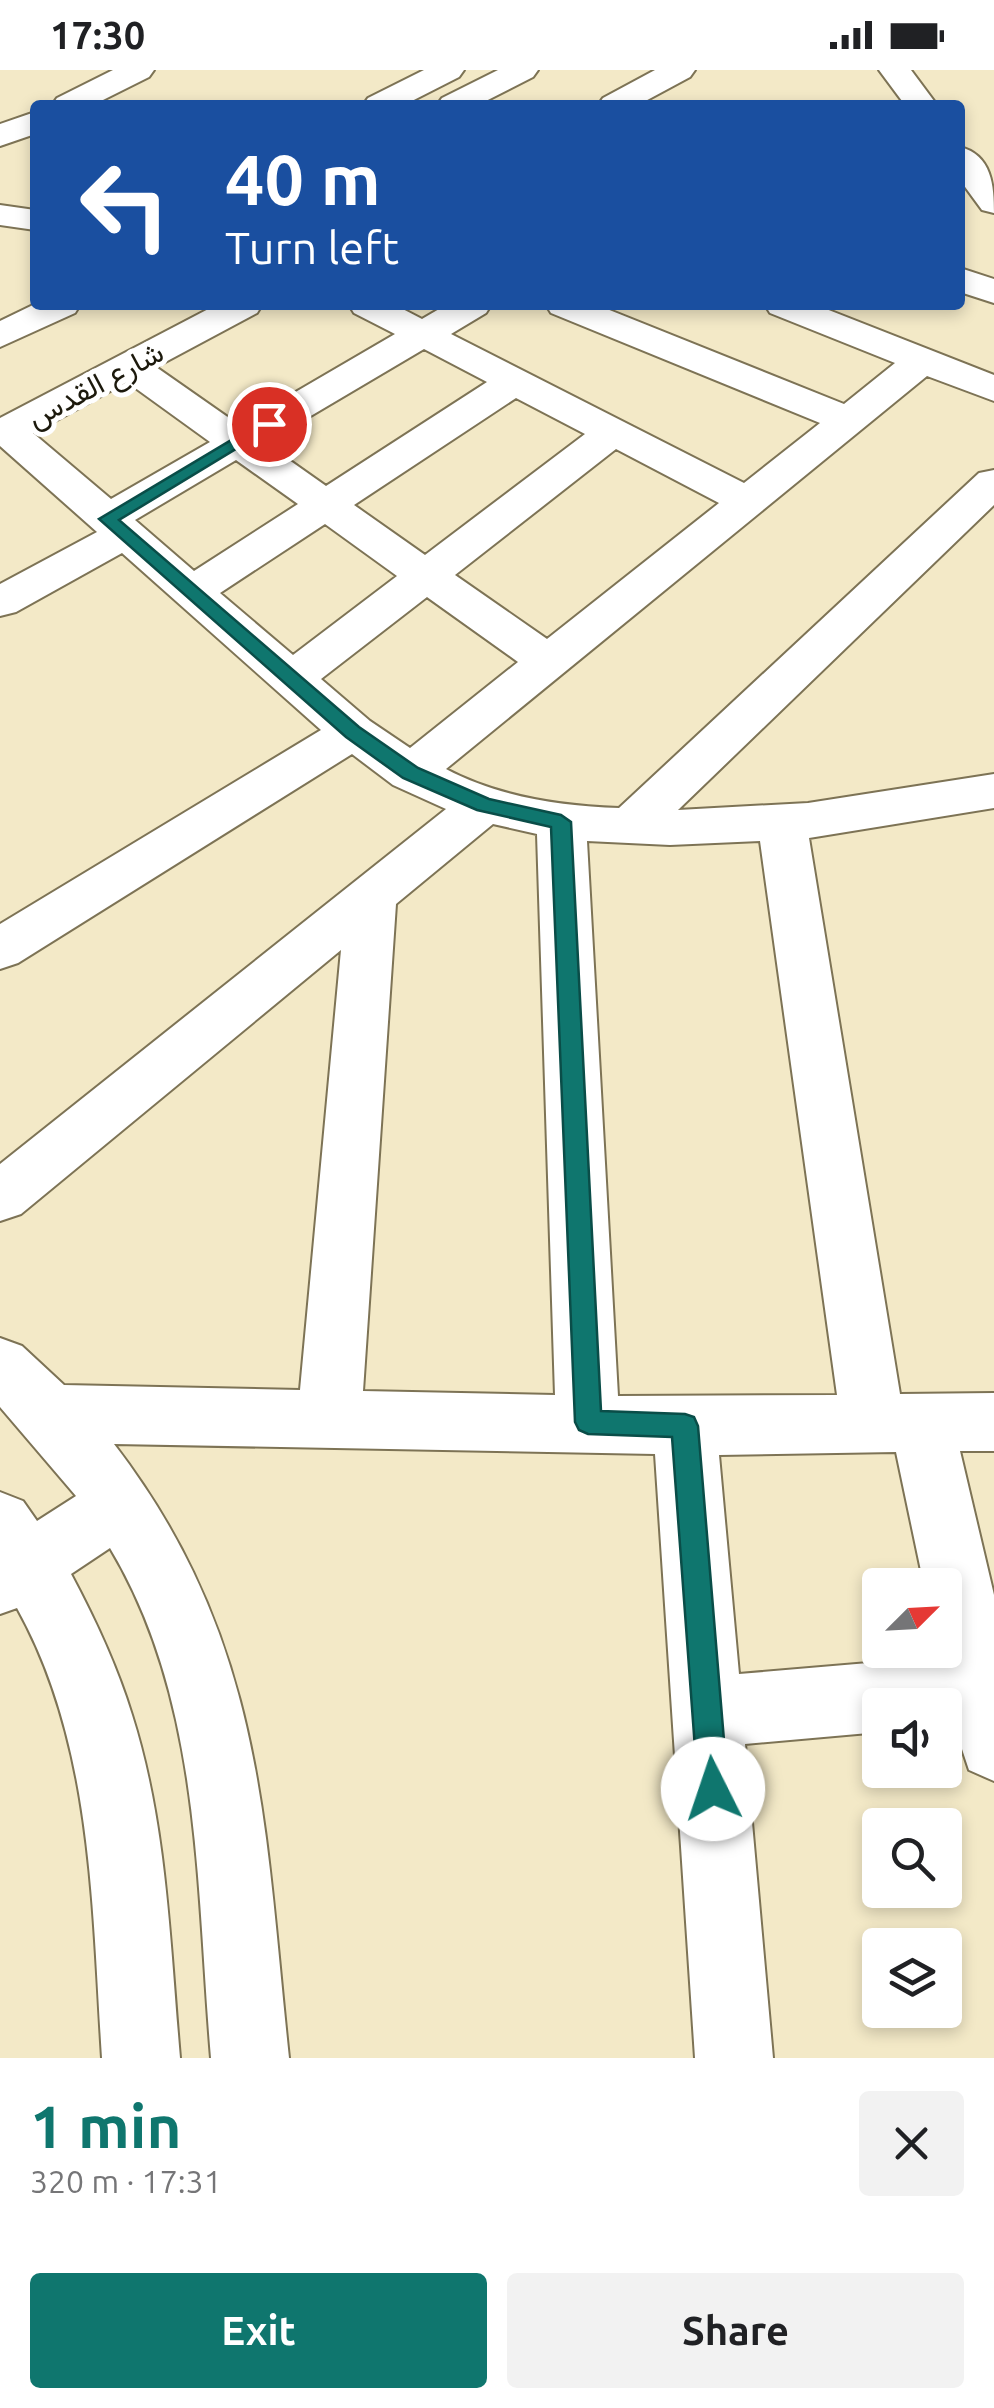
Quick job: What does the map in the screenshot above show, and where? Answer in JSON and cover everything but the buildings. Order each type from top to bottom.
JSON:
[{"type":"street","points":[[78,100],[138,70]]},
{"type":"street","points":[[390,100],[442,73],[465,99],[522,70]]},
{"type":"street","points":[[623,100],[679,70]]},
{"type":"street","points":[[895,70],[917,100]]},
{"type":"street","points":[[0,136],[30,124]]},
{"type":"street","points":[[965,164],[994,203]]},
{"type":"street","points":[[0,215],[30,219]]},
{"type":"street","points":[[0,239],[30,243]]},
{"type":"street","points":[[965,282],[994,292]]},
{"type":"street","points":[[0,336],[52,310]]},
{"type":"street","name":"شارع القدس","points":[[3,432],[235,310]]},
{"type":"street","points":[[377,310],[748,502]]},
{"type":"street","points":[[0,602],[238,442],[464,310]]},
{"type":"street","points":[[576,310],[848,420]]},
{"type":"street","points":[[796,310],[994,388]]},
{"type":"street","points":[[410,773],[922,360]]},
{"type":"street","points":[[129,366],[550,662]]},
{"type":"street","points":[[192,592],[515,381]]},
{"type":"street","points":[[3,432],[352,732],[410,773],[484,805],[561,822],[630,827],[782,821],[992,797]]},
{"type":"street","points":[[292,679],[612,432]]},
{"type":"street","points":[[630,827],[994,482]]},
{"type":"street","points":[[0,950],[352,732]]},
{"type":"street","points":[[0,1197],[484,805]]},
{"type":"street","points":[[707,1712],[987,1716],[897,1423],[782,821]]},
{"type":"street","points":[[561,822],[588,1422]]},
{"type":"street","points":[[330,1418],[371,896]]},
{"type":"street","points":[[0,1366],[52,1414],[120,1504],[164,1579],[198,1665],[221,1762],[250,2058]]},
{"type":"street","points":[[52,1414],[685,1426],[994,1422]]},
{"type":"street","points":[[685,1426],[734,2058]]},
{"type":"street","points":[[120,1504],[10,1556],[59,1614],[84,1669],[104,1731],[119,1797],[140,2058]]},
{"type":"route","points":[[269,424],[107,519],[352,732],[410,773],[484,805],[561,822],[588,1422],[685,1426],[713,1789]]}]
